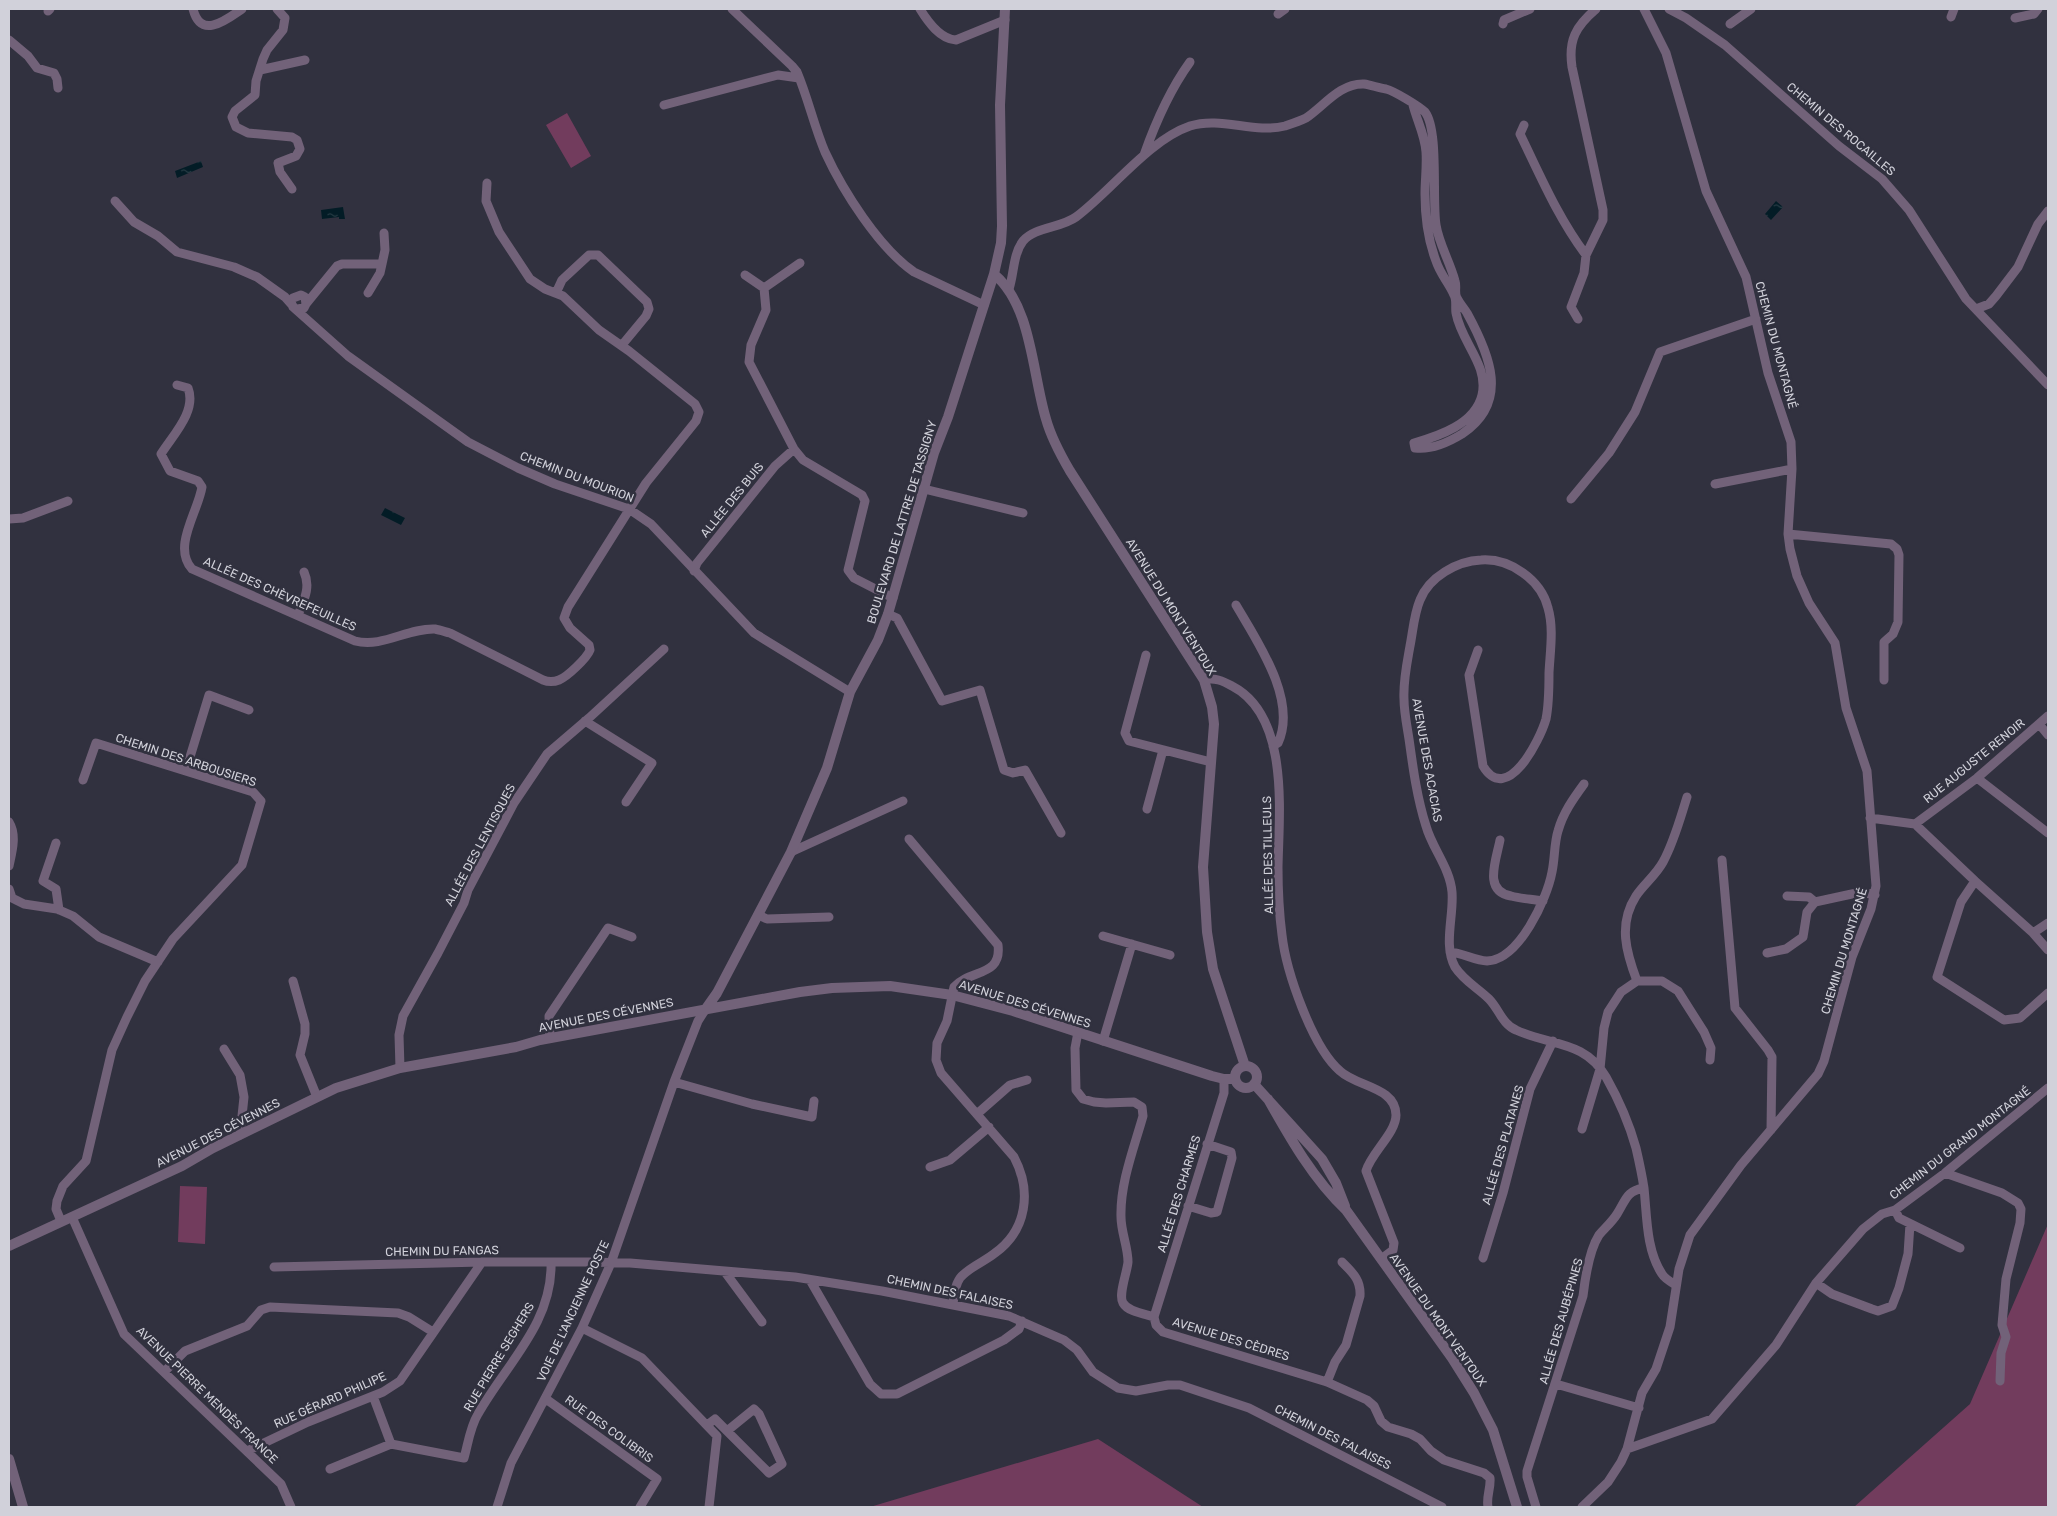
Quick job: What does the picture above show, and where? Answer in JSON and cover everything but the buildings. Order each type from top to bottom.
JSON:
[{"type":"street","points":[[193,9],[195,16],[203,24],[210,26],[218,24],[242,9]]},
{"type":"street","points":[[277,9],[283,14],[285,24],[283,30],[267,50],[256,80],[255,95],[235,111],[232,117],[233,124],[242,131],[292,137],[297,140],[300,149],[296,156],[278,163],[280,172],[292,189]]},
{"type":"street","points":[[732,9],[792,66],[799,78],[826,153],[849,196],[876,235],[904,265],[914,272],[984,305]]},
{"type":"street","points":[[920,9],[930,24],[948,40],[956,40],[1005,20]]},
{"type":"street","name":"BOULEVARD DE LATTRE DE TASSIGNY","points":[[705,1010],[716,993],[791,852],[827,768],[850,692],[878,640],[893,598],[924,489],[994,274],[1001,243],[1002,226],[1000,105],[1005,9]]},
{"type":"street","points":[[1503,24],[1504,20],[1530,9]]},
{"type":"street","points":[[1578,318],[1571,307],[1584,273],[1586,255],[1603,220],[1603,210],[1572,67],[1571,45],[1578,28],[1596,9]]},
{"type":"street","name":"CHEMIN DU MONTAGNÉ","points":[[1582,1507],[1608,1482],[1627,1449],[1642,1393],[1656,1369],[1670,1327],[1679,1269],[1690,1235],[1741,1165],[1818,1074],[1834,1027],[1852,957],[1875,894],[1877,876],[1867,771],[1846,708],[1835,643],[1809,603],[1800,582],[1790,548],[1788,534],[1792,469],[1791,442],[1768,372],[1746,277],[1706,191],[1666,53],[1644,9]]},
{"type":"street","name":"CHEMIN DES ROCAILLES","points":[[1669,9],[1686,18],[1725,45],[1844,151],[1888,185],[1910,210],[1966,299],[2048,385]]},
{"type":"street","points":[[1730,24],[1751,9]]},
{"type":"street","points":[[2015,18],[2034,14],[2038,9]]},
{"type":"street","points":[[9,40],[28,56],[37,68],[54,73],[58,88]]},
{"type":"street","points":[[260,70],[305,60]]},
{"type":"street","points":[[1144,155],[1154,126],[1169,94],[1190,62]]},
{"type":"street","points":[[664,104],[778,75],[799,78]]},
{"type":"street","points":[[1008,289],[1018,253],[1024,241],[1035,232],[1054,228],[1076,217],[1144,155],[1171,134],[1191,126],[1213,123],[1263,128],[1283,126],[1305,118],[1344,88],[1362,84],[1394,91],[1413,105],[1416,118],[1422,130],[1426,152],[1425,195],[1429,237],[1436,262],[1446,283],[1455,296],[1466,313],[1486,356],[1491,373],[1491,396],[1484,415],[1465,432],[1456,437],[1431,447],[1415,448],[1414,443],[1439,436],[1464,420],[1476,410],[1482,396],[1483,388],[1480,367],[1462,332],[1456,313],[1455,296]]},
{"type":"street","points":[[1524,124],[1520,134],[1552,201],[1569,232],[1586,255]]},
{"type":"street","name":"ALLÉE DES CHÈVREFEUILLES","points":[[176,385],[188,388],[192,396],[189,411],[161,454],[170,471],[198,481],[202,487],[184,545],[186,561],[196,571],[362,643],[378,642],[436,629],[450,633],[543,680],[561,680],[590,650],[589,645],[570,628],[564,618],[568,607],[646,483],[696,421],[698,412],[695,404],[622,345],[599,330],[563,296],[545,289],[530,280],[499,232],[486,201],[488,183]]},
{"type":"street","name":"CHEMIN DU MOURION","points":[[115,201],[134,222],[158,236],[177,252],[234,267],[258,277],[300,302],[307,317],[348,356],[468,442],[518,468],[555,484],[629,509],[651,524],[754,634],[850,692]]},
{"type":"street","points":[[1976,309],[1989,304],[2018,267],[2038,224],[2048,211]]},
{"type":"street","points":[[368,293],[380,273],[385,250],[384,233]]},
{"type":"street","points":[[556,293],[562,280],[589,255],[598,255],[647,302],[649,309],[646,316],[622,345]]},
{"type":"street","points":[[764,288],[800,263]]},
{"type":"street","points":[[300,302],[337,266],[342,264],[382,264]]},
{"type":"street","name":"AVENUE DU MONT VENTOUX","points":[[994,274],[1008,289],[1018,306],[1046,419],[1056,447],[1204,680],[1212,707],[1214,724],[1203,867],[1207,932],[1216,977],[1245,1066]]},
{"type":"street","points":[[744,275],[764,288]]},
{"type":"street","points":[[764,288],[766,310],[751,345],[749,362],[794,449],[803,460],[862,495],[865,501],[848,570],[854,578],[893,598]]},
{"type":"street","points":[[1571,499],[1610,453],[1635,412],[1660,352],[1756,319]]},
{"type":"street","name":"ALLÉE DES BUIS","points":[[694,571],[697,564],[775,466],[794,449]]},
{"type":"street","points":[[1715,484],[1792,469]]},
{"type":"street","points":[[924,489],[1023,513]]},
{"type":"street","points":[[9,519],[23,518],[68,502]]},
{"type":"street","points":[[1788,534],[1891,544],[1896,549],[1899,555],[1898,622],[1893,634],[1884,642],[1884,680]]},
{"type":"street","name":"AVENUE DES ACACIAS","points":[[1478,650],[1469,675],[1483,766],[1491,776],[1501,778],[1513,774],[1528,758],[1546,719],[1551,630],[1548,607],[1540,592],[1516,568],[1496,561],[1482,560],[1454,567],[1440,574],[1420,598],[1404,677],[1404,700],[1422,811],[1430,840],[1448,876],[1452,891],[1451,959],[1460,974],[1488,998],[1510,1027],[1576,1048],[1594,1059],[1630,1126],[1644,1188],[1650,1240],[1662,1274],[1676,1285]]},
{"type":"street","points":[[298,615],[307,590],[308,580],[304,572]]},
{"type":"street","points":[[1236,605],[1261,647],[1279,690],[1282,702],[1282,729],[1278,743],[1273,746]]},
{"type":"street","points":[[888,614],[897,618],[942,701],[980,690],[1004,770],[1013,773],[1025,770],[1061,833]]},
{"type":"street","name":"ALLÉE DES LENTISQUES","points":[[400,1068],[399,1035],[405,1011],[438,954],[464,903],[468,890],[509,811],[547,754],[664,649]]},
{"type":"street","points":[[1146,655],[1125,733],[1129,741],[1211,762]]},
{"type":"street","name":"ALLÉE DES TILLEULS","points":[[1204,680],[1210,678],[1238,688],[1260,714],[1273,746],[1280,798],[1278,869],[1282,936],[1288,966],[1297,992],[1327,1059],[1342,1073],[1382,1092],[1391,1099],[1395,1106],[1396,1120],[1368,1163],[1366,1171],[1394,1243],[1393,1250],[1381,1259]]},
{"type":"street","points":[[186,770],[208,695],[249,710]]},
{"type":"street","name":"RUE AUGUSTE RENOIR","points":[[1915,824],[1977,778],[2048,716]]},
{"type":"street","points":[[586,721],[652,763],[626,802]]},
{"type":"street","points":[[2039,724],[2048,735]]},
{"type":"street","name":"CHEMIN DES ARBOUSIERS","points":[[61,1221],[56,1209],[57,1201],[63,1186],[86,1161],[112,1050],[142,988],[173,939],[242,865],[260,805],[259,797],[252,792],[96,743],[83,780]]},
{"type":"street","points":[[1147,809],[1163,750]]},
{"type":"street","points":[[1977,778],[2048,833]]},
{"type":"street","points":[[1450,952],[1487,961],[1502,956],[1522,937],[1536,916],[1543,901],[1552,874],[1555,844],[1563,818],[1584,784]]},
{"type":"street","points":[[1637,981],[1629,960],[1624,938],[1628,915],[1636,895],[1662,863],[1673,839],[1687,797]]},
{"type":"street","points":[[791,852],[903,801]]},
{"type":"street","points":[[1870,818],[1915,824],[1975,881],[2034,933],[2048,950]]},
{"type":"street","points":[[9,822],[13,829],[13,847],[9,866]]},
{"type":"street","points":[[910,839],[998,945],[1000,955],[995,965],[956,984],[947,1021],[937,1044],[936,1060],[941,1072],[954,1090],[1014,1157],[1020,1168],[1025,1192],[1023,1215],[1017,1230],[1006,1244],[960,1278],[953,1304]]},
{"type":"street","points":[[1500,840],[1494,867],[1494,884],[1498,892],[1543,901]]},
{"type":"street","points":[[56,843],[43,881],[56,889],[59,910]]},
{"type":"street","points":[[1722,860],[1735,1008],[1772,1057],[1771,1130]]},
{"type":"street","points":[[1975,881],[1961,902],[1938,977],[2004,1020],[2020,1018],[2048,993]]},
{"type":"street","points":[[9,889],[12,898],[24,904],[59,910],[73,916],[99,937],[158,962]]},
{"type":"street","points":[[1767,953],[1786,949],[1803,937],[1807,912],[1815,902],[1861,892],[1875,894]]},
{"type":"street","points":[[1787,896],[1809,896],[1815,902]]},
{"type":"street","points":[[758,915],[767,919],[829,917]]},
{"type":"street","points":[[2034,933],[2048,923]]},
{"type":"street","points":[[550,1038],[550,1016],[608,928],[632,937]]},
{"type":"street","points":[[1103,936],[1170,955]]},
{"type":"street","points":[[1103,1040],[1132,944]]},
{"type":"street","points":[[293,981],[305,1024],[305,1034],[300,1055],[317,1097]]},
{"type":"street","points":[[1582,1129],[1600,1068],[1604,1028],[1608,1012],[1621,992],[1637,981],[1662,982],[1678,991],[1704,1032],[1711,1048],[1710,1060]]},
{"type":"street","name":"AVENUE DES CÉVENNES","points":[[9,1246],[182,1166],[213,1148],[317,1097],[362,1079],[400,1068],[516,1048],[550,1038],[800,992],[860,986],[920,989],[952,995],[1013,1011],[1224,1079],[1235,1079]]},
{"type":"street","name":"VOIE DE L'ANCIENNE POSTE","points":[[497,1507],[511,1463],[582,1328],[611,1263],[674,1082],[698,1021],[705,1010]]},
{"type":"street","points":[[1078,1032],[1074,1048],[1076,1090],[1083,1099],[1106,1104],[1134,1102],[1142,1107],[1143,1116],[1122,1194],[1120,1218],[1128,1260],[1127,1275],[1120,1297],[1123,1304],[1128,1308],[1154,1316]]},
{"type":"street","name":"ALLÉE DES PLATANES","points":[[1483,1258],[1503,1193],[1530,1089],[1553,1041]]},
{"type":"street","points":[[224,1049],[240,1075],[244,1097],[240,1135]]},
{"type":"street","points":[[1245,1066],[1252,1068],[1256,1074],[1254,1084],[1248,1088],[1241,1087],[1235,1079],[1236,1072],[1245,1066]]},
{"type":"street","name":"ALLÉE DES CHARMES","points":[[1154,1316],[1225,1090],[1224,1079]]},
{"type":"street","points":[[977,1114],[1010,1085],[1027,1080]]},
{"type":"street","points":[[674,1082],[752,1104],[812,1117],[814,1101]]},
{"type":"street","name":"AVENUE DU MONT VENTOUX","points":[[1254,1084],[1268,1099],[1320,1181],[1346,1210],[1452,1358],[1484,1412],[1498,1444],[1517,1507]]},
{"type":"street","name":"CHEMIN DU GRAND MONTAGNÉ","points":[[1627,1449],[1712,1418],[1776,1345],[1816,1283],[1864,1229],[1882,1214],[1895,1210],[1945,1172],[2048,1088]]},
{"type":"street","points":[[930,1167],[950,1160],[989,1127]]},
{"type":"street","points":[[1188,1206],[1211,1213],[1217,1212],[1232,1158],[1231,1152],[1207,1144]]},
{"type":"street","points":[[1945,1172],[2002,1193],[2018,1203],[2021,1210],[2020,1223],[2005,1286],[2002,1325],[2006,1338],[2000,1353],[2000,1381]]},
{"type":"street","name":"ALLÉE DES AUBÉPINES","points":[[1536,1507],[1527,1474],[1583,1296],[1586,1275],[1595,1244],[1599,1236],[1614,1219],[1629,1193],[1644,1188]]},
{"type":"street","points":[[1895,1210],[1899,1218],[1960,1248]]},
{"type":"street","name":"AVENUE PIERRE MENDÈS FRANCE","points":[[72,1217],[124,1334],[281,1484],[290,1507]]},
{"type":"street","points":[[1816,1283],[1832,1294],[1878,1311],[1892,1306],[1908,1254],[1910,1224]]},
{"type":"street","name":"CHEMIN DU FANGAS","points":[[274,1267],[482,1262],[611,1263]]},
{"type":"street","name":"RUE GÉRARD PHILIPE","points":[[247,1451],[308,1422],[373,1396],[400,1381],[482,1262]]},
{"type":"street","name":"RUE PIERRE SEGHERS","points":[[391,1444],[464,1458],[476,1416],[542,1316],[549,1293],[551,1262]]},
{"type":"street","points":[[1328,1382],[1335,1362],[1346,1345],[1361,1288],[1356,1275],[1342,1262]]},
{"type":"street","name":"CHEMIN DES FALAISES","points":[[611,1263],[725,1272],[757,1272],[991,1311],[1022,1321],[1064,1340],[1077,1350],[1093,1372],[1118,1388],[1136,1391],[1168,1385],[1180,1385],[1249,1408],[1442,1507]]},
{"type":"street","points":[[725,1272],[762,1322]]},
{"type":"street","points":[[810,1280],[870,1384],[881,1394],[897,1394],[1004,1340],[1019,1329],[1022,1321]]},
{"type":"street","points":[[164,1372],[185,1351],[247,1326],[261,1310],[270,1307],[398,1313],[409,1317],[433,1332]]},
{"type":"street","name":"AVENUE DES CÈDRES","points":[[1154,1316],[1156,1325],[1162,1332],[1328,1382],[1367,1400],[1374,1406],[1381,1421],[1388,1428],[1411,1434],[1420,1439],[1430,1451],[1444,1460],[1484,1473],[1490,1478],[1488,1507]]},
{"type":"street","points":[[582,1328],[642,1358],[717,1436],[710,1507]]},
{"type":"street","points":[[1556,1384],[1639,1408]]},
{"type":"street","points":[[330,1469],[391,1444],[373,1396]]},
{"type":"street","name":"RUE DES COLIBRIS","points":[[546,1399],[657,1479],[640,1507]]},
{"type":"street","points":[[707,1425],[716,1419],[727,1431],[769,1473],[782,1464],[759,1414],[754,1409],[727,1431]]},
{"type":"street","points":[[9,1459],[23,1507]]},
{"type":"shaded area","points":[[567,113],[591,156],[571,168],[546,125]]},
{"type":"shaded area","points":[[180,1186],[207,1187],[205,1244],[178,1242]]},
{"type":"shaded area","points":[[2048,1224],[2048,1507],[1854,1507],[1970,1404]]},
{"type":"shaded area","points":[[1098,1439],[1203,1507],[870,1507]]},
{"type":"water","points":[[201,161],[203,167],[177,178],[175,171]]},
{"type":"water","points":[[1776,201],[1783,207],[1771,220],[1765,214]]},
{"type":"water","points":[[343,207],[345,219],[339,219],[339,217],[322,219],[321,210]]},
{"type":"water","points":[[385,508],[405,518],[401,525],[381,515]]}]
